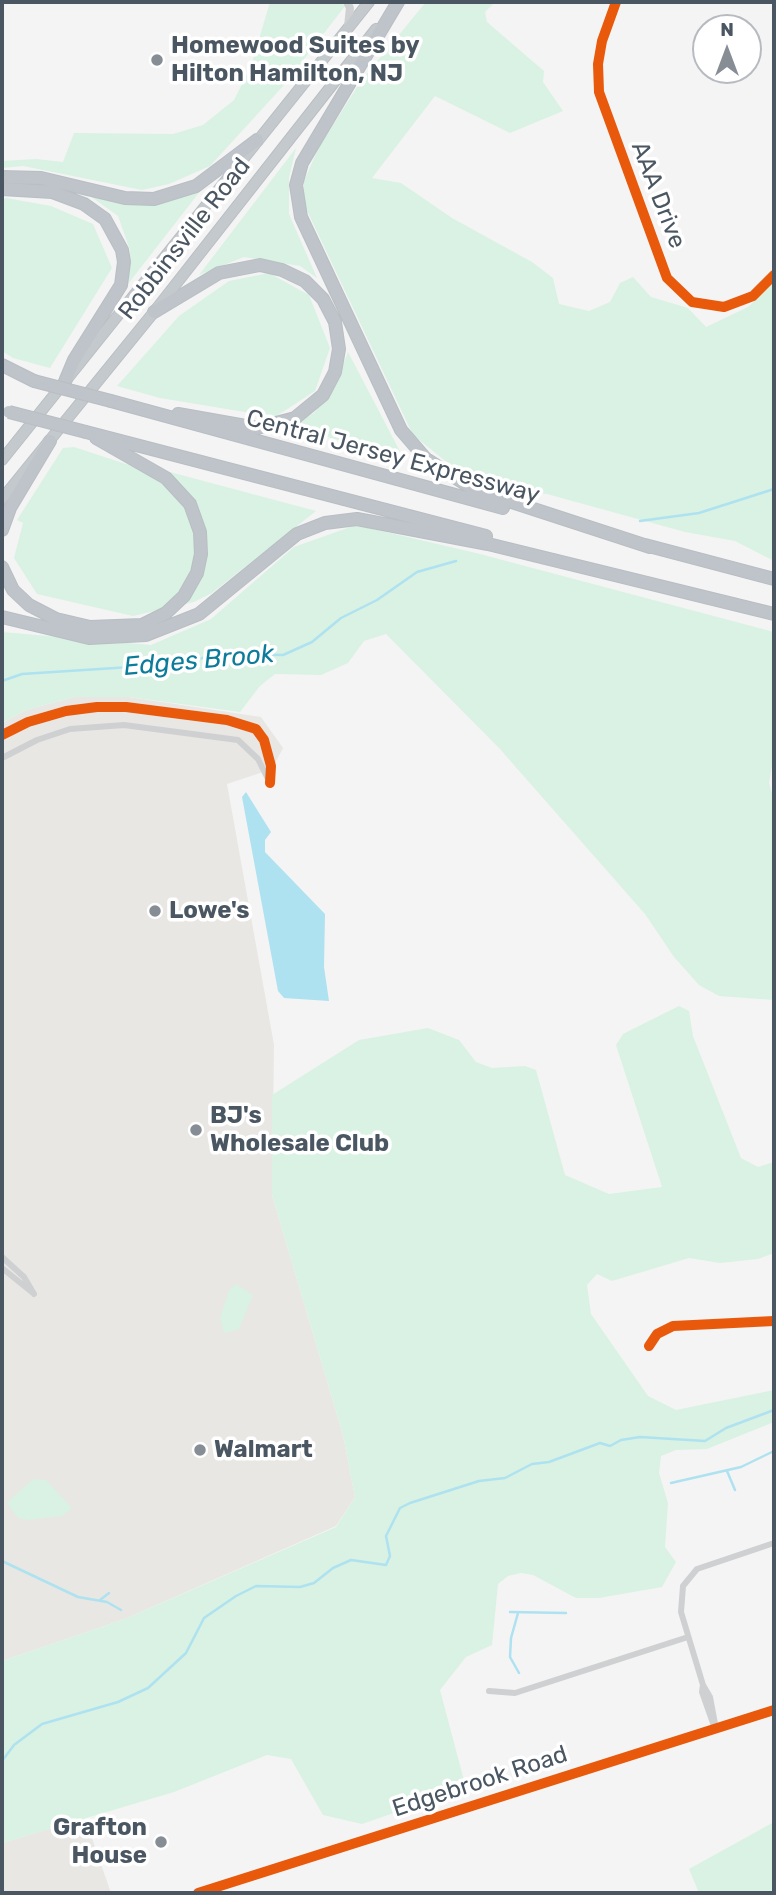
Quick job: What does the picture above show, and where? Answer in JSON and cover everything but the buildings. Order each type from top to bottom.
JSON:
[{"type":"highway","name":"Robbinsville Road","points":[[2,460],[369,2]]},
{"type":"highway","name":"Robbinsville Road","points":[[2,499],[154,312],[398,2]]},
{"type":"highway","points":[[398,2],[302,163],[296,185],[301,217],[401,430],[426,459],[475,490],[650,547]]},
{"type":"highway","points":[[2,177],[41,178],[125,198],[155,199],[196,186],[257,140]]},
{"type":"highway","points":[[2,189],[36,189],[84,204],[105,219],[122,250],[121,285],[74,360],[64,384]]},
{"type":"highway","points":[[111,401],[247,427],[270,427],[306,411],[323,395],[335,372],[338,336],[330,311],[305,281],[282,270],[260,265],[233,268],[203,282],[154,312]]},
{"type":"highway","points":[[2,365],[34,381]]},
{"type":"highway","name":"Central Jersey Expressway","points":[[2,375],[111,401],[774,579]]},
{"type":"highway","points":[[4,411],[774,613]]},
{"type":"highway","points":[[2,567],[9,584],[23,601],[56,619],[89,627],[128,628],[154,620],[176,605],[191,585],[202,545],[197,520],[188,500],[166,478],[86,432]]},
{"type":"highway","points":[[2,530],[10,508],[50,442]]},
{"type":"highway","points":[[2,617],[89,638],[146,635],[199,614],[297,534],[325,523],[357,519],[488,544],[774,613]]},
{"type":"street","points":[[347,2],[350,8],[348,27]]},
{"type":"street","name":"AAA Drive","points":[[616,2],[601,41],[599,92],[667,278],[692,302],[724,307],[753,296],[774,275]]},
{"type":"street","points":[[2,735],[27,722],[66,711],[97,707],[126,707],[227,720],[256,729],[264,740],[271,766],[270,783],[258,759],[238,740],[124,725],[70,729],[37,740],[2,758]]},
{"type":"street","points":[[2,1257],[24,1277],[34,1294],[2,1268]]},
{"type":"street","points":[[649,1346],[657,1334],[673,1326],[774,1321]]},
{"type":"street","points":[[716,1729],[688,1637],[680,1596],[688,1576],[710,1563],[774,1543]]},
{"type":"street","points":[[489,1691],[515,1693],[688,1637]]},
{"type":"street","name":"Edgebrook Road","points":[[198,1893],[774,1710]]},
{"type":"shaded area","points":[[74,697],[129,697],[261,717],[283,748],[272,769],[227,784],[274,1045],[272,1195],[343,1435],[355,1497],[336,1526],[125,1619],[2,1661],[2,723],[26,710]]},
{"type":"shaded area","points":[[85,1818],[111,1893],[2,1893],[2,1843]]},
{"type":"green space","points":[[270,2],[339,2],[345,6],[284,85],[210,166],[169,184],[142,190],[23,166],[2,168],[2,161],[36,159],[63,162],[74,133],[173,134],[203,125],[234,100],[251,66]]},
{"type":"green space","points":[[426,2],[495,2],[485,12],[487,22],[544,71],[543,82],[563,111],[510,133],[435,96],[372,178],[401,183],[452,218],[532,262],[553,278],[559,304],[589,311],[610,302],[620,283],[633,277],[651,297],[688,308],[706,327],[748,307],[774,282],[774,561],[735,541],[685,532],[547,494],[505,489],[454,468],[413,435],[303,202],[304,181],[319,147],[361,81]]},
{"type":"green space","points":[[296,148],[289,178],[289,214],[317,278],[300,266],[244,257],[199,275]]},
{"type":"green space","points":[[201,190],[128,284],[130,250],[118,216],[83,191],[135,205],[170,200]]},
{"type":"green space","points":[[6,198],[51,206],[93,224],[112,268],[50,368],[13,358],[2,351],[2,200]]},
{"type":"green space","points":[[269,273],[309,295],[330,348],[315,391],[275,417],[160,398],[117,386],[179,316],[229,281]]},
{"type":"green space","points":[[348,352],[404,459],[290,426],[314,413],[335,386]]},
{"type":"green space","points":[[74,447],[132,466],[140,464],[316,511],[212,593],[194,602],[133,616],[37,594],[14,558],[23,523],[17,520],[63,448]]},
{"type":"green space","points":[[356,525],[476,553],[774,632],[774,755],[769,783],[774,800],[774,1000],[719,996],[699,985],[674,957],[645,914],[499,748],[386,634],[364,641],[348,663],[321,675],[275,674],[260,686],[240,712],[129,697],[74,697],[26,710],[2,723],[2,632],[151,645],[211,619],[294,547]]},
{"type":"green space","points":[[679,1006],[689,1011],[693,1036],[741,1158],[758,1167],[774,1162],[774,1253],[758,1259],[720,1263],[689,1258],[612,1281],[597,1274],[587,1285],[591,1314],[648,1396],[676,1410],[774,1390],[774,1422],[707,1449],[676,1450],[661,1456],[659,1473],[668,1503],[665,1547],[676,1562],[662,1587],[599,1598],[576,1598],[533,1575],[521,1573],[508,1576],[498,1584],[492,1645],[466,1657],[440,1690],[466,1788],[362,1824],[323,1815],[291,1759],[267,1755],[174,1792],[2,1843],[2,1661],[125,1619],[336,1527],[355,1497],[343,1435],[272,1195],[272,1095],[359,1040],[428,1028],[459,1040],[476,1062],[492,1068],[525,1066],[536,1070],[565,1175],[609,1194],[662,1187],[616,1045],[623,1034]]},
{"type":"green space","points":[[236,1284],[253,1295],[239,1329],[224,1333],[220,1318],[229,1290]]},
{"type":"green space","points":[[33,1479],[46,1480],[72,1508],[62,1516],[28,1520],[18,1518],[7,1503]]},
{"type":"green space","points":[[774,1822],[774,1893],[699,1893],[689,1869]]},
{"type":"water","points":[[246,792],[271,832],[265,840],[265,852],[325,914],[324,967],[329,1001],[284,998],[278,991],[242,797]]},
{"type":"waterway","name":"Edges Brook","points":[[640,521],[699,513],[774,489]]},
{"type":"waterway","name":"Edges Brook","points":[[2,681],[22,674],[177,664],[219,654],[283,655],[312,642],[341,618],[377,600],[417,572],[456,561]]},
{"type":"waterway","points":[[2,1761],[14,1745],[42,1724],[118,1702],[148,1688],[186,1653],[204,1618],[236,1596],[256,1586],[300,1587],[314,1583],[333,1568],[351,1560],[386,1565],[390,1556],[386,1536],[400,1508],[410,1503],[479,1481],[505,1478],[532,1464],[549,1462],[600,1443],[610,1446],[621,1440],[640,1437],[705,1441],[726,1428],[774,1410]]},
{"type":"waterway","points":[[671,1483],[741,1467],[774,1451]]},
{"type":"waterway","points":[[727,1471],[735,1490]]},
{"type":"waterway","points":[[2,1561],[78,1597],[107,1602],[121,1610]]},
{"type":"waterway","points":[[100,1600],[109,1593]]},
{"type":"waterway","points":[[510,1612],[566,1613]]},
{"type":"waterway","points":[[518,1613],[511,1638],[510,1657],[519,1673]]},
{"type":"cycle path","points":[[616,2],[602,41],[598,64],[599,92],[667,278],[692,302],[724,307],[753,296],[774,275]]},
{"type":"cycle path","points":[[2,735],[28,722],[66,711],[97,707],[126,707],[227,720],[256,729],[264,740],[271,766],[270,783]]},
{"type":"cycle path","points":[[649,1346],[657,1334],[673,1326],[774,1321]]},
{"type":"cycle path","points":[[198,1893],[774,1710]]},
{"type":"place","name":"Homewood Suites by Hilton Hamilton, NJ","points":[[157,60]]},
{"type":"place","name":"Lowe's","points":[[155,911]]},
{"type":"place","name":"BJ's Wholesale Club","points":[[196,1130]]},
{"type":"place","name":"Walmart","points":[[200,1450]]},
{"type":"place","name":"Grafton House","points":[[161,1842]]}]
